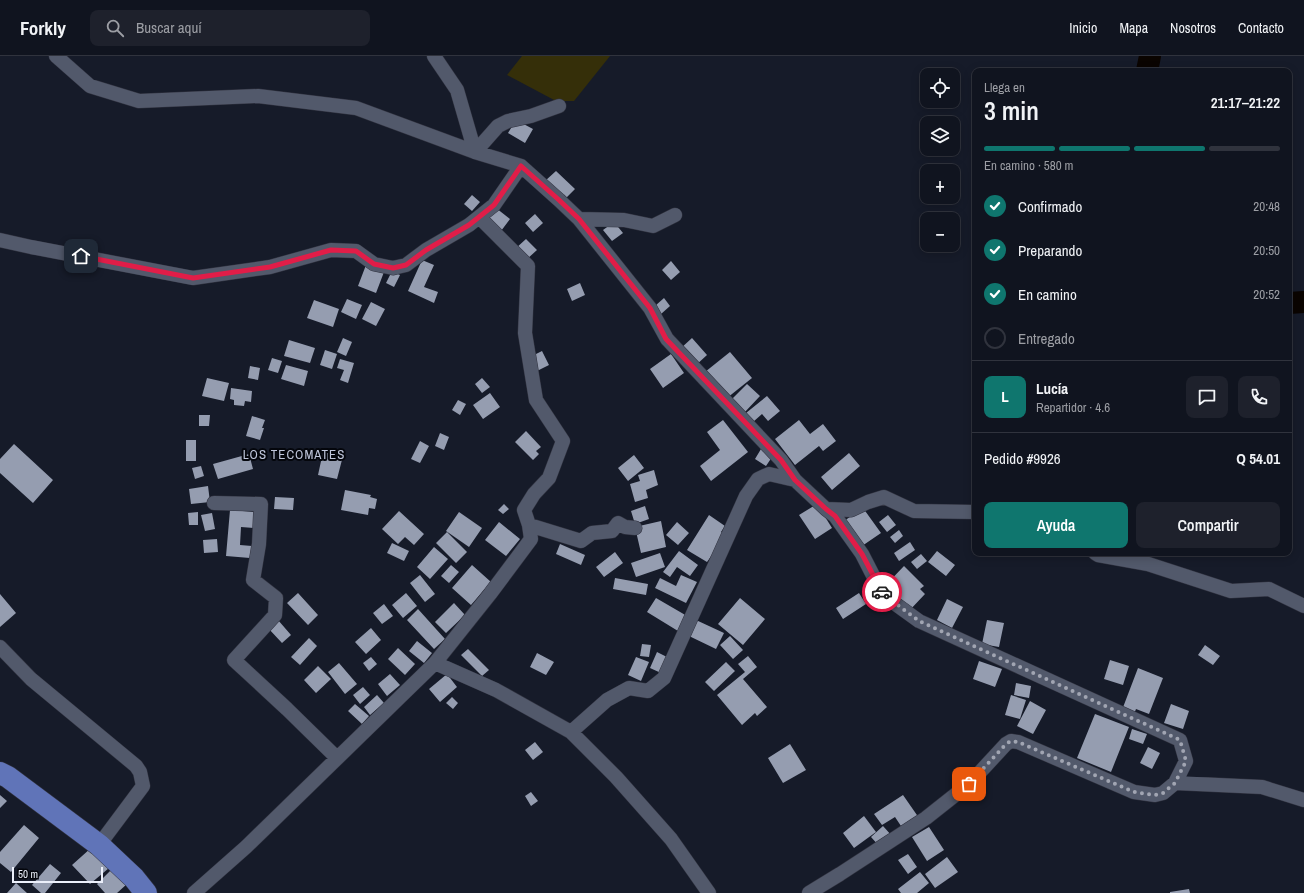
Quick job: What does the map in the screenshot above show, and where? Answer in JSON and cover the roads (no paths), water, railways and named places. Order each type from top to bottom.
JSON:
[{"type":"main road","points":[[0,773],[8,776],[99,845],[134,878],[146,893]]},
{"type":"street","points":[[56,56],[90,86],[139,101],[258,96],[356,108],[475,152],[521,166],[579,219],[650,308],[666,339],[781,460],[795,480],[835,516],[862,554],[883,594],[919,621],[1180,740],[1186,761],[1175,783],[1163,793],[1155,795],[1134,792],[1018,742],[1011,741],[1006,744],[969,784],[926,818],[860,862],[809,893]]},
{"type":"street","points":[[434,56],[457,90],[475,152]]},
{"type":"street","points":[[475,152],[498,126],[508,121],[531,116],[560,106]]},
{"type":"street","points":[[0,240],[193,278],[270,267],[331,250],[356,251],[374,264],[393,268],[406,265],[426,250],[469,225],[494,205],[521,166]]},
{"type":"street","points":[[579,219],[624,220],[653,226],[675,215]]},
{"type":"street","points":[[194,893],[246,847],[435,663],[490,594],[531,538],[529,525],[524,510],[534,494],[549,478],[563,441],[536,400],[525,333],[528,266],[479,217]]},
{"type":"street","points":[[571,732],[606,700],[629,688],[648,691],[664,678],[746,496],[758,478],[769,474],[795,480]]},
{"type":"street","points":[[826,509],[851,510],[868,502],[884,497],[914,511],[972,512]]},
{"type":"street","points":[[214,503],[261,504],[259,544],[253,580],[276,598],[275,615],[234,660],[337,758]]},
{"type":"street","points":[[529,525],[581,541],[592,533],[612,531],[618,523],[635,528]]},
{"type":"street","points":[[1104,556],[1148,564],[1231,591],[1269,589],[1304,606]]},
{"type":"street","points":[[0,647],[31,679],[136,766],[140,772],[143,786],[99,845]]},
{"type":"street","points":[[435,663],[496,690],[571,732],[616,777],[671,839],[709,893]]},
{"type":"street","points":[[1175,783],[1262,787],[1304,800]]},
{"type":"waterway","points":[[1148,68],[1150,56]]},
{"type":"waterway","points":[[1292,303],[1304,302]]},
{"type":"district","name":"LOS TECOMATES","points":[[294,454]]}]
